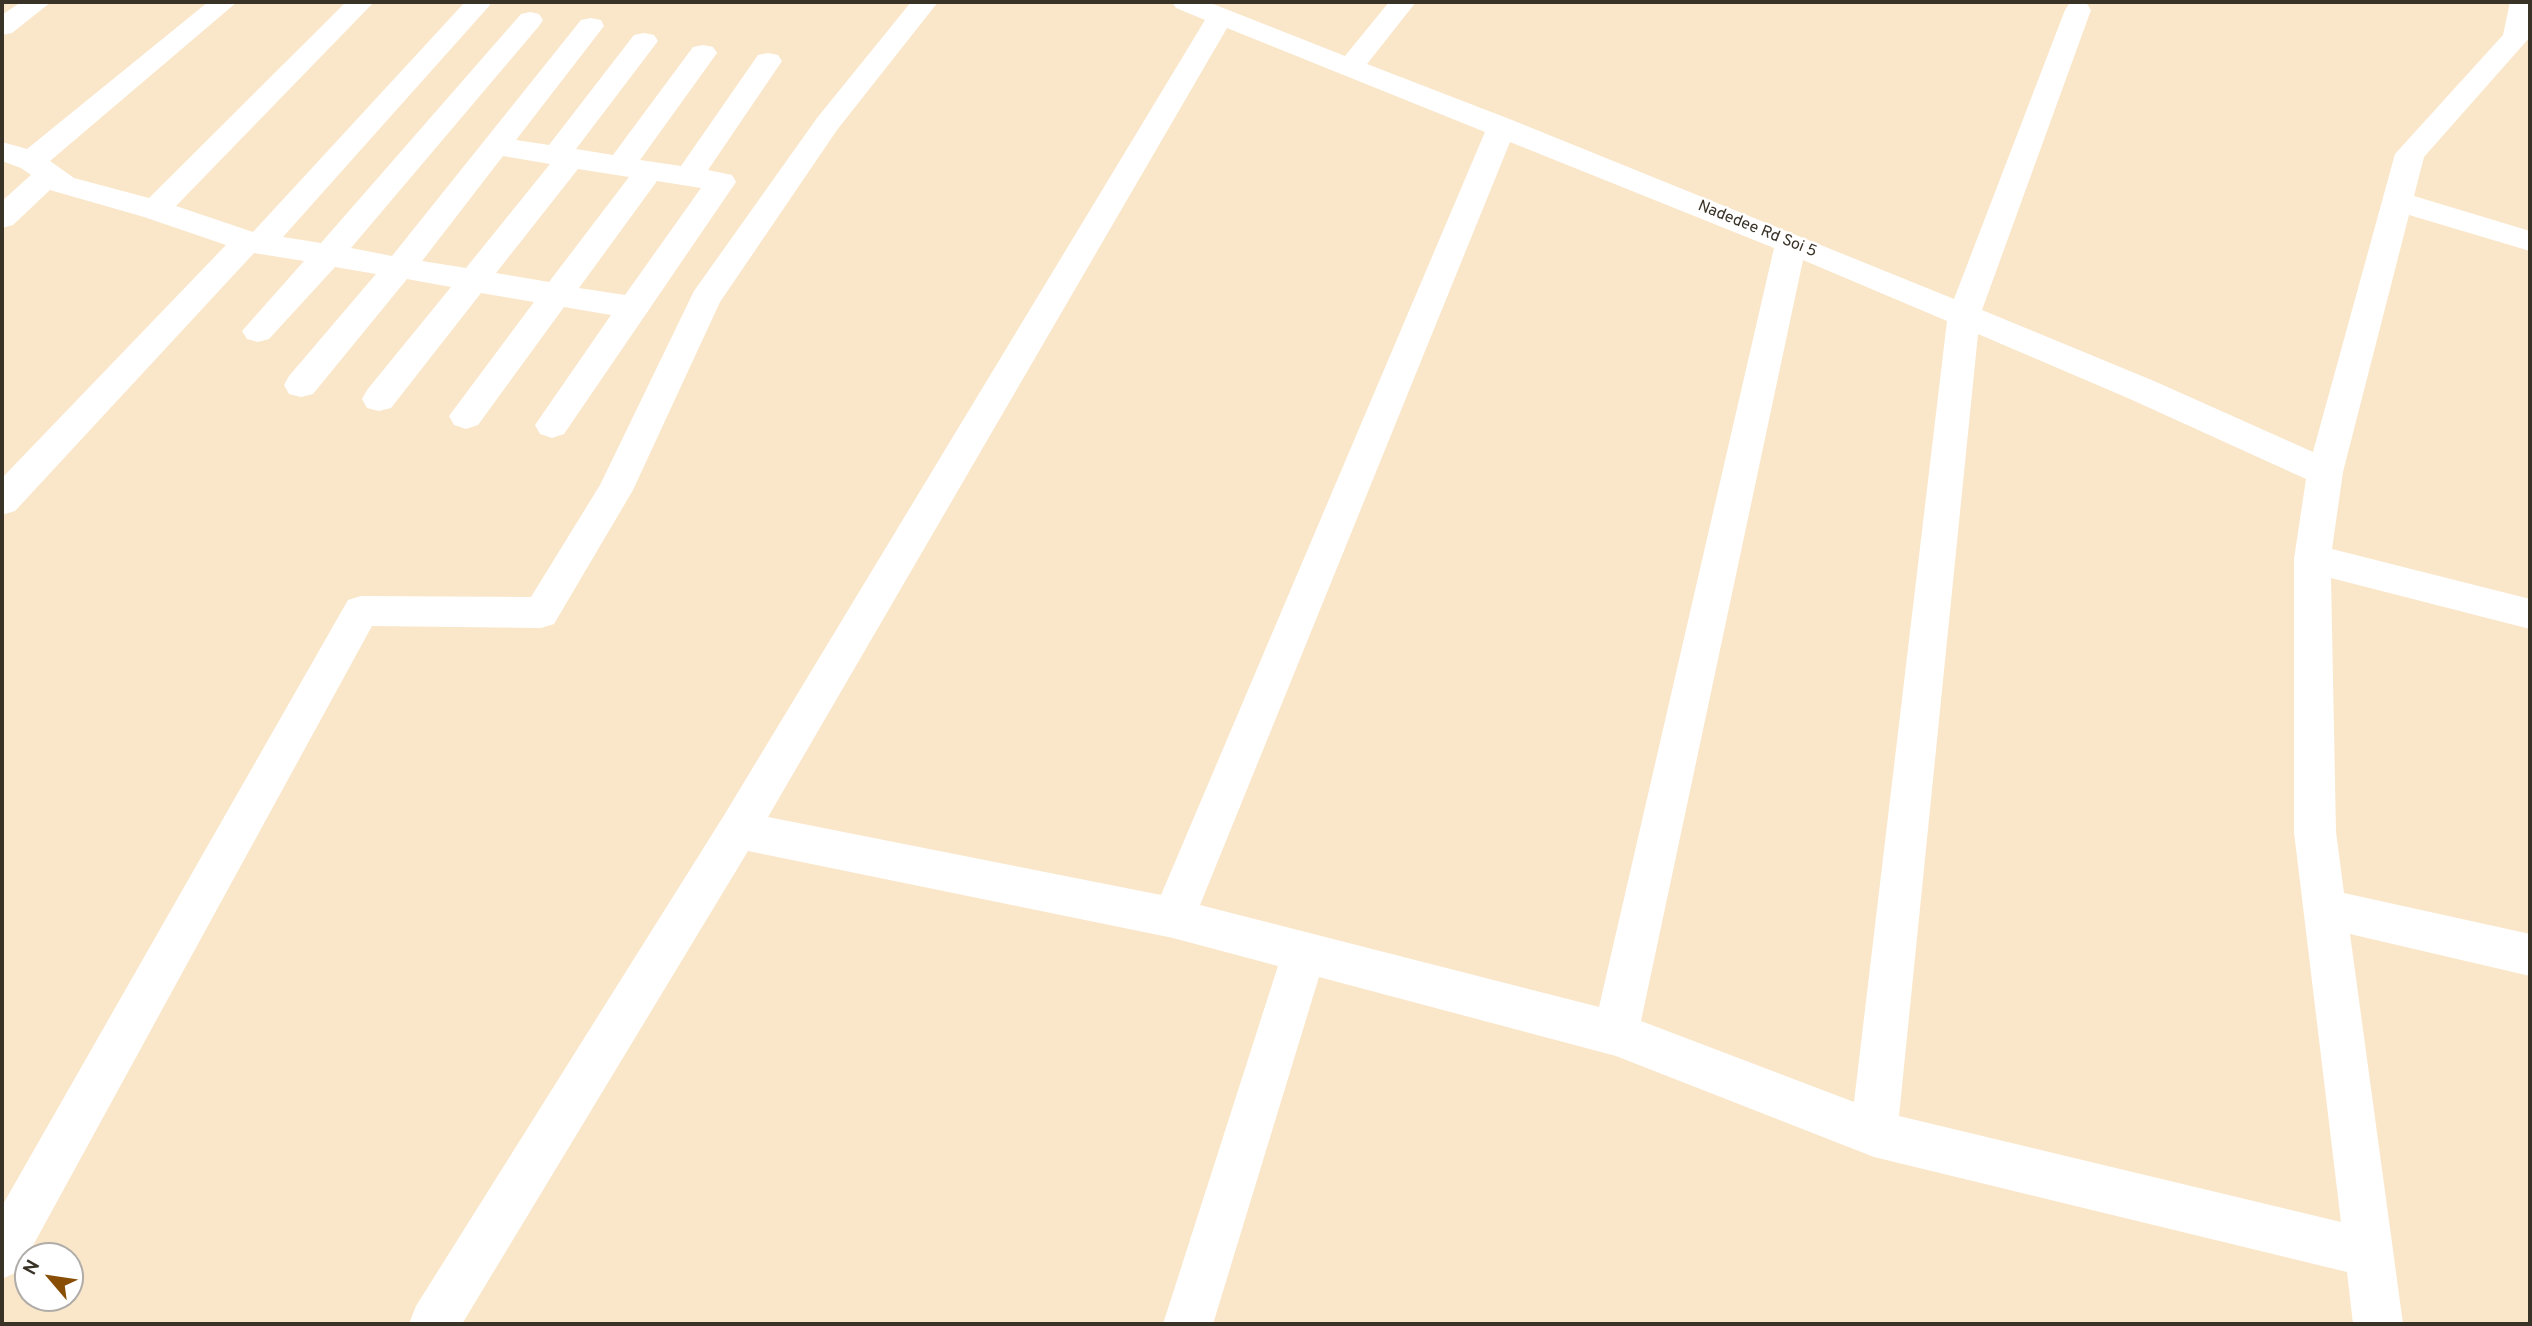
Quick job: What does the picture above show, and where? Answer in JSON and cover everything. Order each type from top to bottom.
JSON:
[{"type":"street","points":[[2,27],[38,2]]},
{"type":"street","points":[[2,218],[40,168],[224,2]]},
{"type":"street","points":[[155,210],[361,2]]},
{"type":"street","points":[[2,1254],[361,611],[541,613],[615,490],[705,299],[827,124],[925,2]]},
{"type":"street","name":"Nadedee Rd Soi 5","points":[[1185,2],[1791,243],[2142,390],[2325,471]]},
{"type":"street","points":[[1350,66],[1403,2]]},
{"type":"street","points":[[2378,1324],[2315,832],[2312,558],[2325,471],[2410,154],[2516,37],[2524,2]]},
{"type":"street","points":[[2,501],[253,242],[477,5]]},
{"type":"street","points":[[1874,1133],[1964,315],[2078,10]]},
{"type":"street","points":[[434,1324],[738,830],[1221,16]]},
{"type":"street","points":[[258,331],[328,255],[530,20]]},
{"type":"street","points":[[301,384],[400,267],[591,26]]},
{"type":"street","points":[[379,398],[473,280],[564,157],[644,41]]},
{"type":"street","points":[[466,416],[556,294],[704,53]]},
{"type":"street","points":[[689,176],[768,61]]},
{"type":"street","points":[[1173,918],[1502,126]]},
{"type":"street","points":[[496,146],[721,182],[552,425]]},
{"type":"street","points":[[2,151],[40,168],[63,185],[155,210],[253,242],[633,308]]},
{"type":"street","points":[[2398,202],[2530,241]]},
{"type":"street","points":[[1616,1034],[1791,243]]},
{"type":"street","points":[[2312,558],[2530,614]]},
{"type":"street","points":[[738,830],[1173,918],[1616,1034],[1874,1133],[2369,1254]]},
{"type":"street","points":[[2323,908],[2530,956]]},
{"type":"street","points":[[1188,1324],[1304,954]]}]
